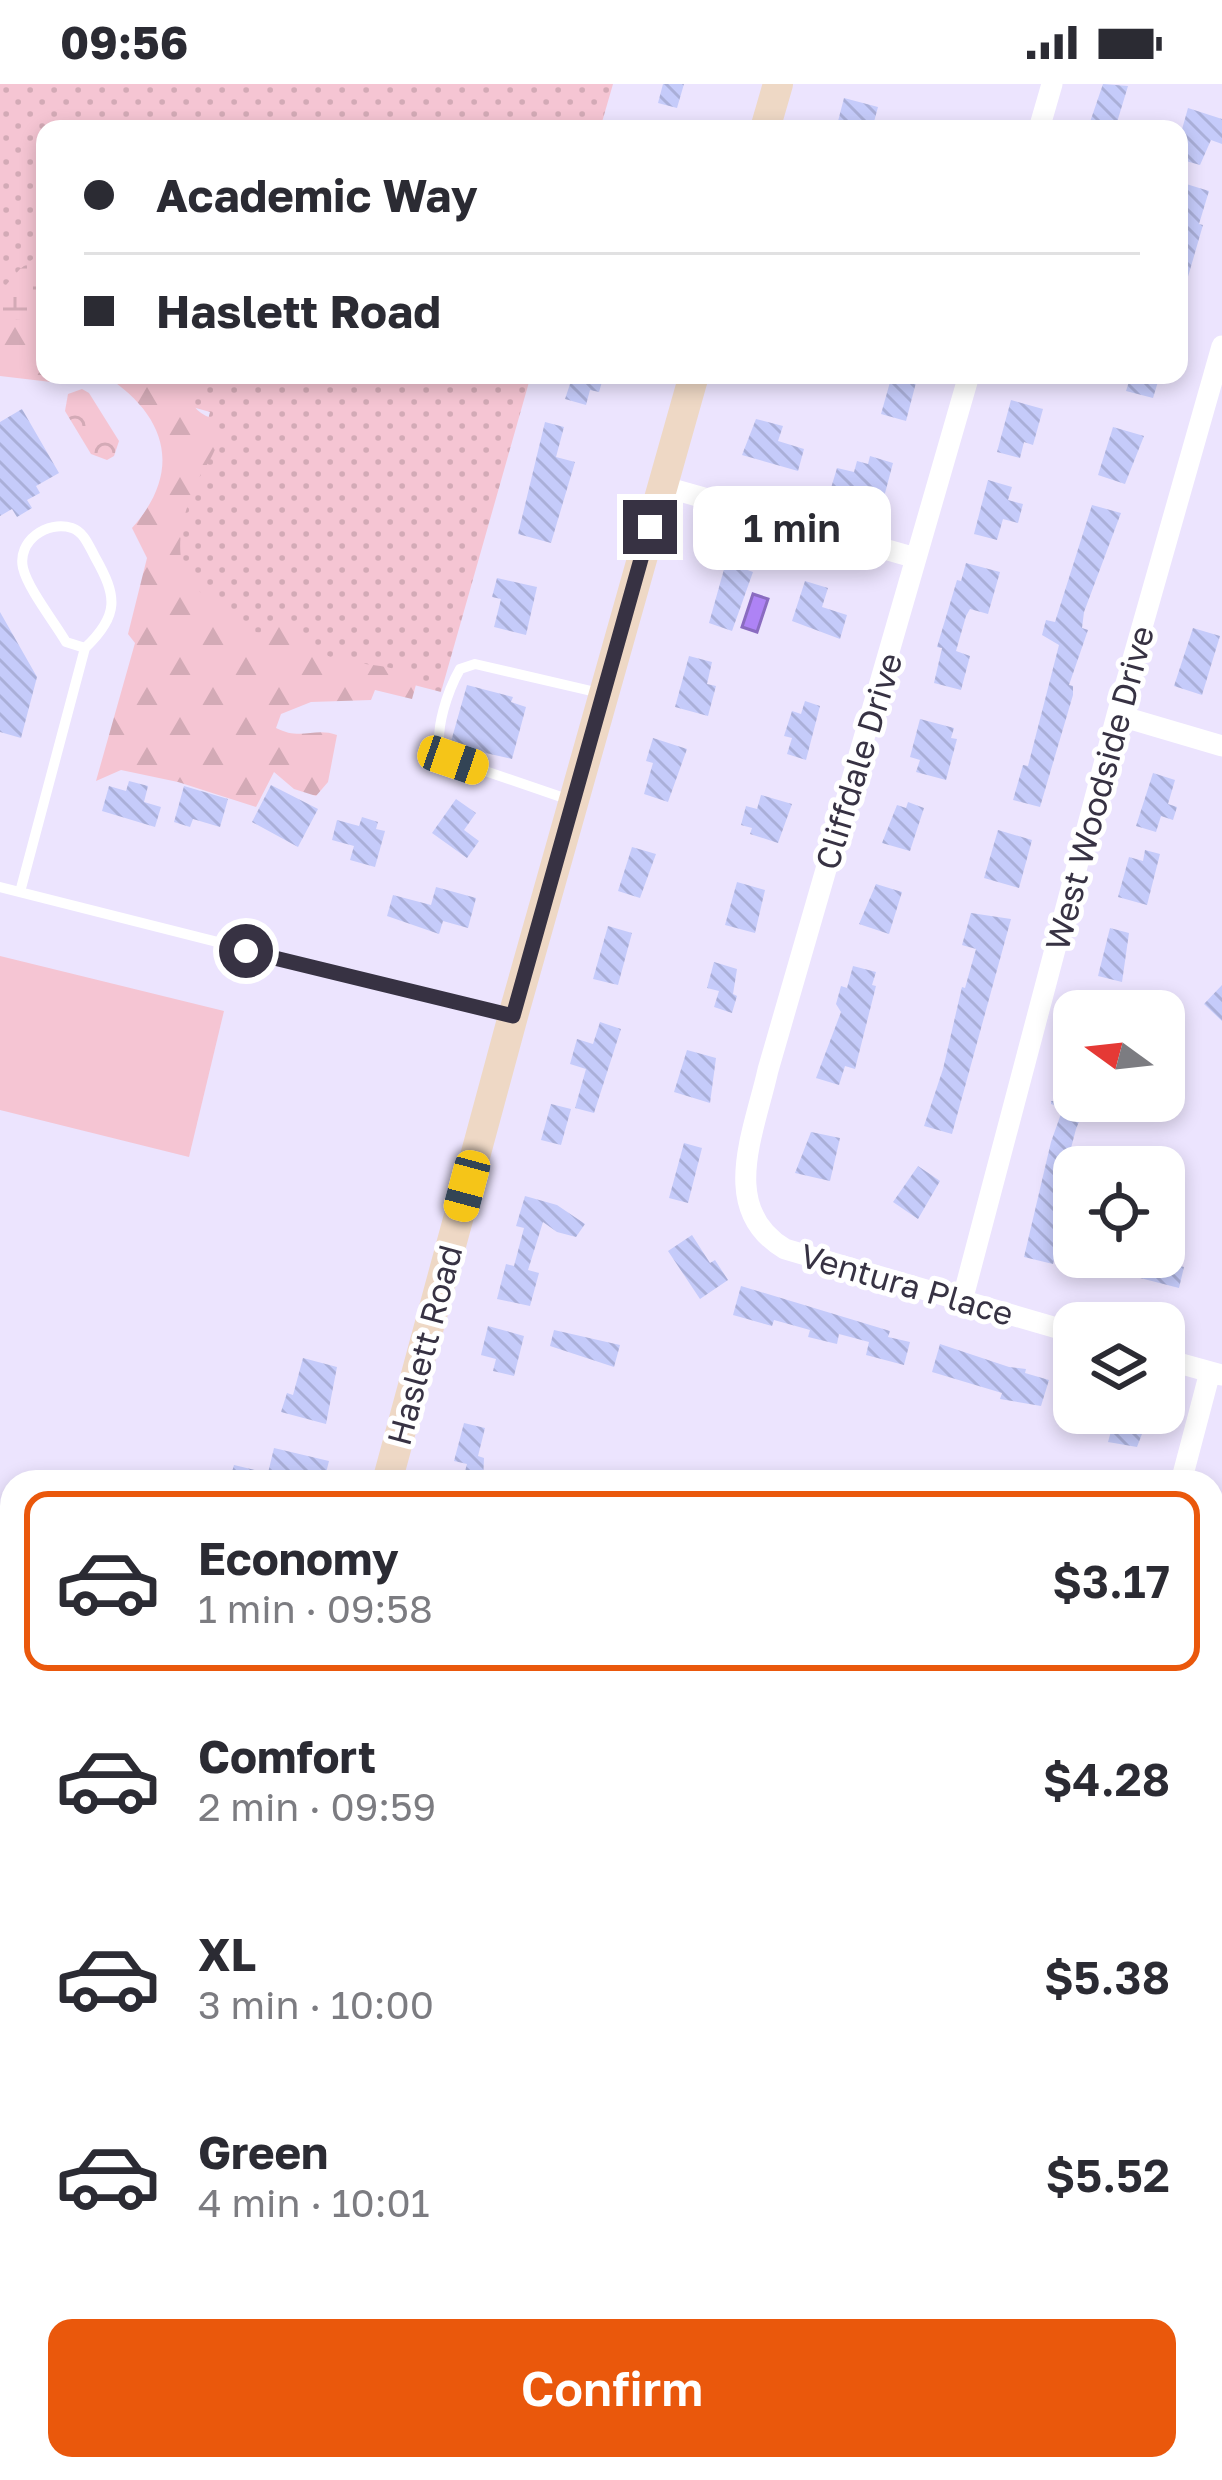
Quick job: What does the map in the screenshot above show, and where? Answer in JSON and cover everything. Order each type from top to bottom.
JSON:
[{"type":"street","points":[[768,120],[778,84]]},
{"type":"street","points":[[1042,120],[1052,84]]},
{"type":"street","name":"West Woodside Drive","points":[[962,1301],[1117,715],[1222,346]]},
{"type":"street","name":"Haslett Road","points":[[390,1470],[691,384]]},
{"type":"street","name":"Cliffdale Drive","points":[[751,1147],[778,1033],[966,384]]},
{"type":"street","points":[[662,486],[916,558]]},
{"type":"street","points":[[1117,715],[1222,746]]},
{"type":"street","name":"Ventura Place","points":[[751,1147],[746,1203],[765,1236],[797,1253],[1053,1327]]},
{"type":"street","points":[[1185,1365],[1216,1374],[1185,1470]]},
{"type":"lane","points":[[20,892],[85,648],[109,618],[110,584],[80,532],[67,527],[43,529],[28,544],[24,571],[66,642],[85,648]]},
{"type":"lane","points":[[574,801],[441,753],[438,740],[454,680],[460,669],[475,664],[604,694]]},
{"type":"lane","points":[[0,887],[513,1016]]},
{"type":"green space","points":[[0,84],[613,84],[603,120],[36,120],[36,337],[0,329]]},
{"type":"green space","points":[[36,257],[36,323],[0,320],[0,292]]},
{"type":"green space","points":[[0,320],[36,323],[36,380],[0,376]]},
{"type":"green space","points":[[117,384],[190,384],[192,401],[211,418],[216,442],[184,518],[181,556],[194,586],[230,604],[239,631],[267,633],[288,620],[327,655],[398,670],[417,681],[412,699],[375,690],[371,700],[311,702],[281,714],[276,728],[285,732],[337,735],[328,782],[316,796],[294,789],[274,772],[256,807],[121,770],[96,781],[135,643],[128,634],[147,558],[132,528],[158,485],[162,464],[154,425]]},
{"type":"green space","points":[[176,384],[528,384],[441,692],[154,617],[210,412],[171,401]]},
{"type":"green space","points":[[82,389],[119,441],[114,456],[107,460],[91,454],[65,411],[68,394]]},
{"type":"green space","points":[[0,956],[224,1011],[189,1157],[0,1110]]},
{"type":"shaded area","points":[[753,594],[768,599],[757,632],[742,627]]},
{"type":"building","points":[[663,84],[684,84],[677,108],[658,103]]},
{"type":"building","points":[[1103,84],[1128,86],[1118,120],[1091,120]]},
{"type":"building","points":[[844,98],[878,107],[874,120],[838,120]]},
{"type":"building","points":[[1188,108],[1222,119],[1222,144],[1211,140],[1200,165],[1188,162]]},
{"type":"building","points":[[1188,185],[1209,191],[1199,224],[1203,225],[1188,277]]},
{"type":"building","points":[[570,384],[601,384],[599,392],[590,390],[586,405],[565,399]]},
{"type":"building","points":[[889,384],[916,384],[906,421],[881,414]]},
{"type":"building","points":[[1128,384],[1157,384],[1153,398],[1126,391]]},
{"type":"building","points":[[1011,400],[1043,409],[1033,445],[1024,442],[1020,458],[997,452]]},
{"type":"building","points":[[22,409],[59,473],[36,486],[40,493],[27,500],[32,508],[17,517],[12,509],[0,516],[0,422]]},
{"type":"building","points":[[756,419],[783,426],[778,441],[804,449],[798,471],[742,455]]},
{"type":"building","points":[[545,422],[564,427],[556,457],[575,462],[551,543],[518,534]]},
{"type":"building","points":[[1113,427],[1144,436],[1125,484],[1098,475]]},
{"type":"building","points":[[870,456],[893,463],[884,497],[831,488],[837,468],[854,472],[857,461],[868,464]]},
{"type":"building","points":[[988,480],[1012,487],[1008,500],[1023,504],[1018,523],[1003,519],[997,540],[974,534]]},
{"type":"building","points":[[1092,505],[1121,513],[1084,612],[1082,628],[1088,630],[1069,685],[1073,695],[1040,807],[1013,800],[1023,765],[1028,766],[1059,645],[1042,635],[1046,620],[1055,622]]},
{"type":"building","points":[[726,562],[753,572],[732,631],[709,623]]},
{"type":"building","points":[[966,563],[1000,572],[988,614],[970,609],[966,616],[956,651],[970,656],[961,690],[934,683],[942,648],[937,647]]},
{"type":"building","points":[[497,578],[537,587],[526,635],[494,627],[501,599],[492,597]]},
{"type":"building","points":[[805,581],[828,588],[822,607],[847,615],[840,639],[792,621]]},
{"type":"building","points":[[0,612],[37,677],[21,738],[0,732]]},
{"type":"building","points":[[1193,628],[1220,636],[1202,695],[1174,686]]},
{"type":"building","points":[[689,656],[712,662],[707,684],[716,686],[708,716],[675,707]]},
{"type":"building","points":[[467,685],[513,697],[511,702],[526,707],[512,759],[450,745]]},
{"type":"building","points":[[805,701],[820,706],[806,760],[787,754],[792,738],[784,736],[792,711],[801,714]]},
{"type":"building","points":[[920,719],[954,728],[951,738],[957,739],[946,780],[916,772],[920,760],[910,757]]},
{"type":"building","points":[[653,738],[687,749],[668,802],[644,794],[653,763],[646,761]]},
{"type":"building","points":[[1153,773],[1175,780],[1168,804],[1177,807],[1173,820],[1161,816],[1156,832],[1136,826]]},
{"type":"building","points":[[129,781],[148,786],[144,802],[161,807],[155,827],[102,811],[109,786],[126,791]]},
{"type":"building","points":[[271,785],[318,809],[298,847],[252,822]]},
{"type":"building","points":[[184,786],[228,799],[220,827],[193,819],[190,827],[174,822]]},
{"type":"building","points":[[761,795],[792,804],[778,843],[750,834],[752,828],[741,825],[746,806],[757,809]]},
{"type":"building","points":[[456,799],[476,813],[464,830],[479,841],[467,858],[432,833]]},
{"type":"building","points":[[908,802],[924,808],[910,851],[882,843],[897,805],[906,808]]},
{"type":"building","points":[[362,817],[378,822],[376,829],[385,831],[375,867],[350,860],[354,846],[332,840],[337,820],[359,826]]},
{"type":"building","points":[[998,830],[1032,840],[1019,888],[984,878]]},
{"type":"building","points":[[632,847],[656,854],[640,898],[618,891]]},
{"type":"building","points":[[1145,850],[1160,854],[1147,905],[1118,897],[1129,857],[1143,861]]},
{"type":"building","points":[[737,882],[765,890],[755,933],[725,925]]},
{"type":"building","points":[[876,884],[902,892],[889,934],[859,924]]},
{"type":"building","points":[[436,887],[476,898],[468,928],[443,921],[439,934],[387,916],[393,895],[431,905]]},
{"type":"building","points":[[971,913],[1011,919],[952,1134],[924,1126],[976,949],[962,945]]},
{"type":"building","points":[[608,926],[632,933],[618,985],[593,979]]},
{"type":"building","points":[[1110,928],[1129,933],[1122,982],[1098,976]]},
{"type":"building","points":[[714,962],[737,969],[732,1013],[714,1007],[719,991],[707,988]]},
{"type":"building","points":[[853,966],[876,972],[872,985],[876,986],[855,1069],[845,1066],[839,1085],[816,1078],[841,1012],[836,1004],[841,986],[847,988]]},
{"type":"building","points":[[1222,985],[1222,1021],[1204,1004]]},
{"type":"building","points":[[600,1022],[621,1029],[594,1113],[575,1108],[586,1069],[570,1064],[577,1039],[593,1044]]},
{"type":"building","points":[[687,1050],[716,1058],[710,1103],[674,1092]]},
{"type":"building","points":[[551,1104],[571,1109],[561,1145],[541,1140]]},
{"type":"building","points":[[1058,1122],[1079,1122],[1072,1146],[1053,1146],[1053,1264],[1024,1257]]},
{"type":"building","points":[[811,1132],[840,1138],[830,1181],[795,1173]]},
{"type":"building","points":[[684,1143],[702,1148],[688,1203],[669,1198]]},
{"type":"building","points":[[918,1166],[940,1181],[918,1219],[893,1202]]},
{"type":"building","points":[[525,1196],[557,1205],[585,1224],[576,1237],[543,1222],[528,1270],[539,1273],[530,1306],[497,1299],[506,1264],[514,1266],[524,1228],[516,1226]]},
{"type":"building","points":[[692,1235],[728,1280],[700,1299],[668,1251]]},
{"type":"building","points":[[1140,1278],[1181,1278],[1179,1288]]},
{"type":"building","points":[[741,1286],[890,1331],[888,1337],[910,1342],[904,1365],[866,1355],[869,1342],[839,1334],[837,1344],[808,1337],[810,1330],[733,1315]]},
{"type":"building","points":[[488,1326],[524,1336],[514,1376],[493,1371],[496,1359],[481,1355]]},
{"type":"building","points":[[554,1330],[620,1345],[614,1367],[550,1346]]},
{"type":"building","points":[[940,1344],[1049,1380],[1041,1406],[1000,1399],[1002,1393],[932,1372]]},
{"type":"building","points":[[303,1358],[337,1367],[326,1424],[281,1412],[287,1393],[293,1395]]},
{"type":"building","points":[[464,1423],[485,1428],[478,1456],[484,1458],[484,1470],[465,1470],[467,1464],[454,1461]]},
{"type":"building","points":[[1110,1434],[1142,1434],[1137,1447],[1108,1442]]},
{"type":"building","points":[[274,1448],[329,1461],[327,1470],[269,1470]]},
{"type":"route","points":[[246,951],[513,1016],[650,527]]}]
